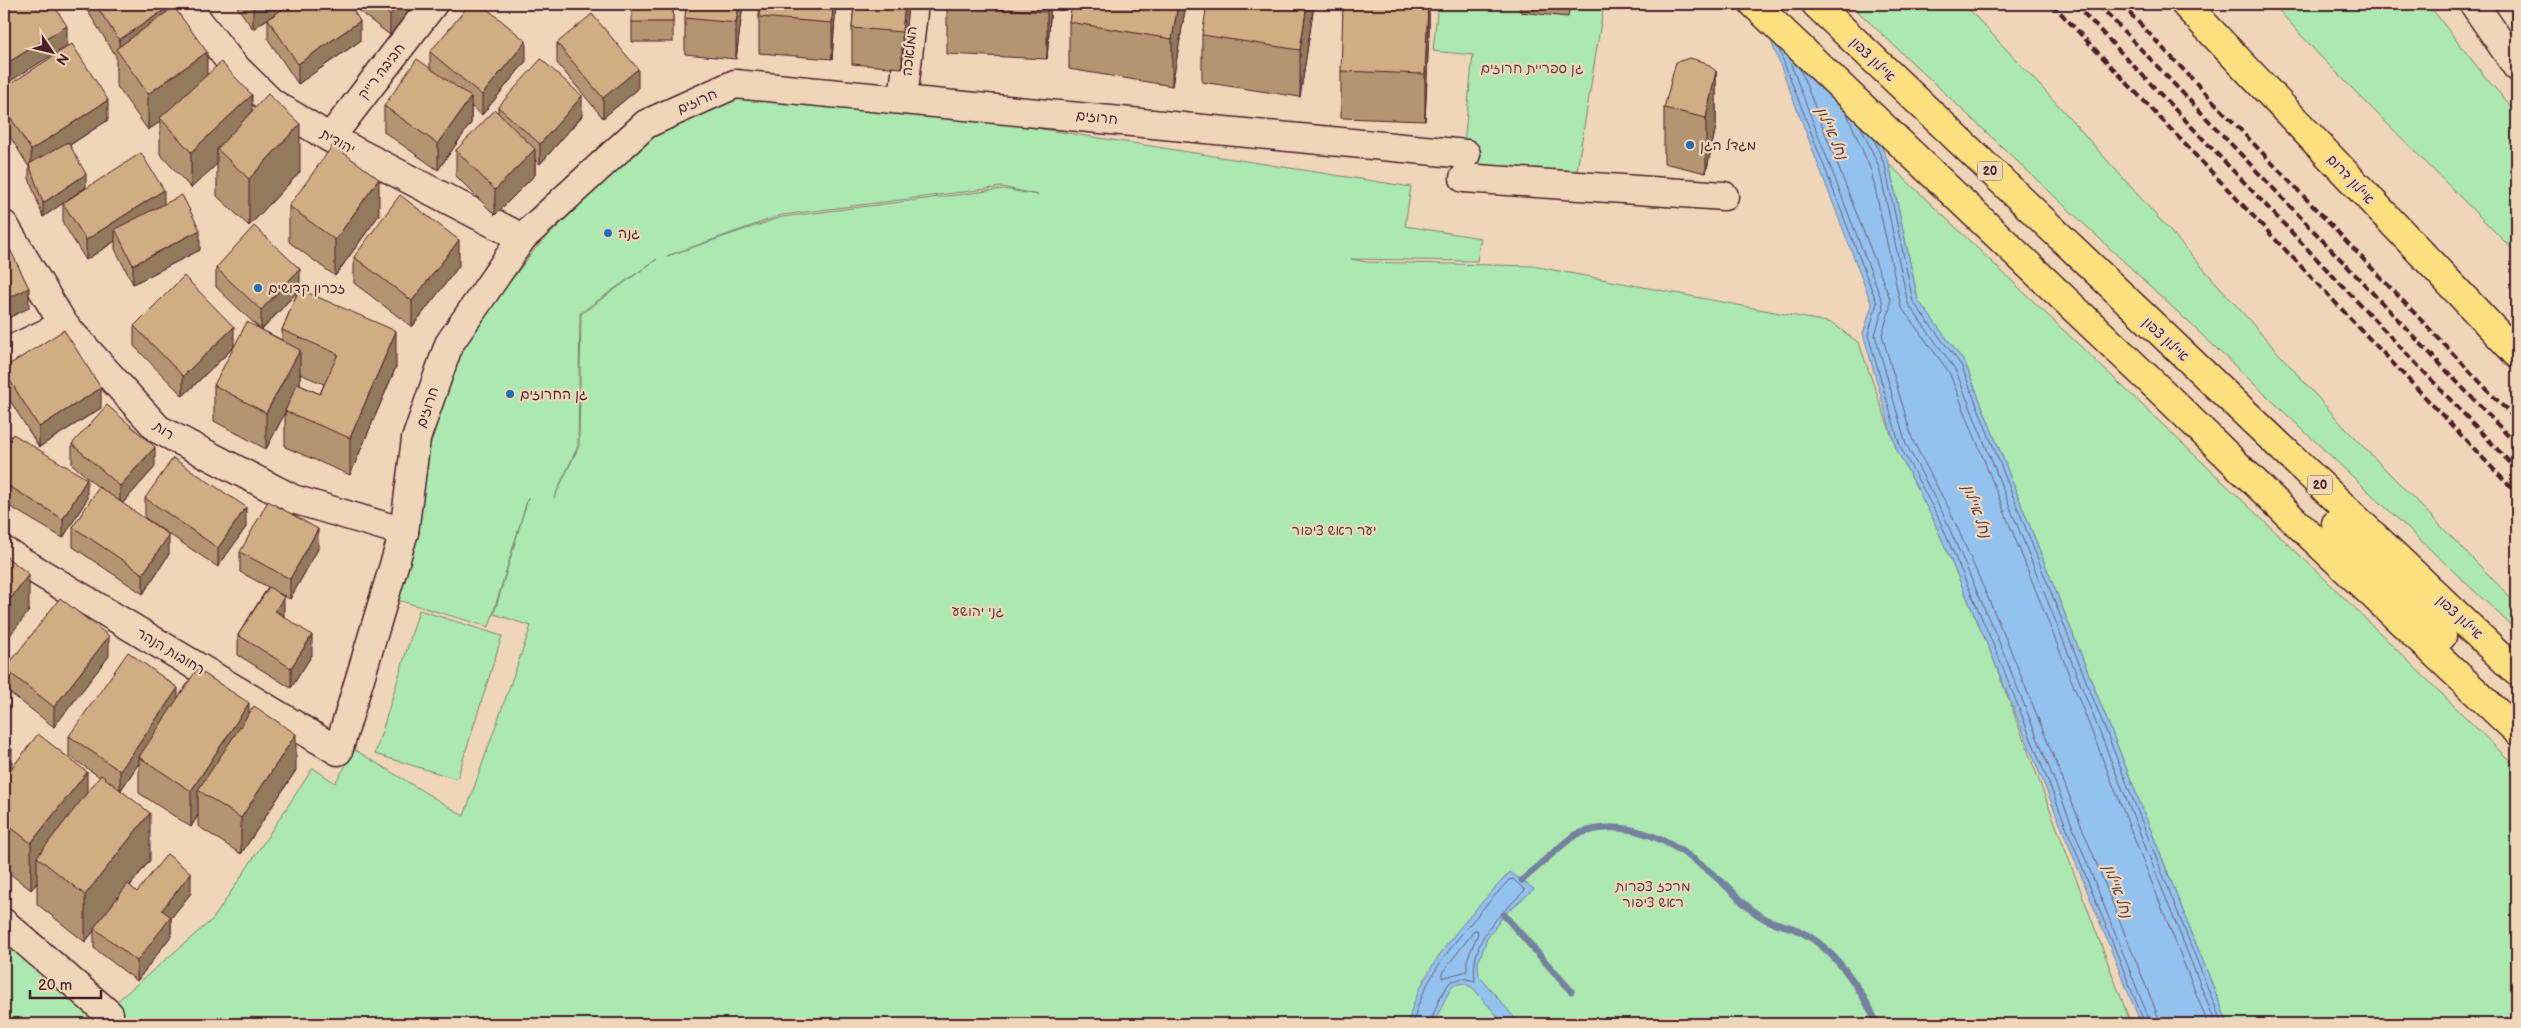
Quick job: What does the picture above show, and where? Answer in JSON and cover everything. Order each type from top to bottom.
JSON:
[{"type":"highway","points":[[1754,4],[2517,731]]},
{"type":"highway","name":"איילון צפון","points":[[1816,4],[2517,672]]},
{"type":"highway","name":"איילון דרום","points":[[2185,4],[2517,354]]},
{"type":"highway","points":[[2122,297],[2517,716]]},
{"type":"street","name":"יהודית","points":[[184,4],[233,65],[272,103],[330,138],[522,238]]},
{"type":"street","name":"חביבה רייק","points":[[330,138],[433,4]]},
{"type":"street","name":"המלאכה","points":[[903,99],[914,4]]},
{"type":"street","points":[[2474,4],[2517,66]]},
{"type":"street","name":"חרוזים","points":[[338,751],[404,532],[416,439],[449,344],[522,238],[646,124],[735,84],[903,99],[1724,196]]},
{"type":"street","name":"רות","points":[[4,225],[64,325],[158,429],[293,499],[404,532]]},
{"type":"street","points":[[4,353],[64,325]]},
{"type":"street","name":"רחובות הנהר","points":[[4,551],[338,751]]},
{"type":"street","points":[[4,923],[109,1014]]},
{"type":"green space","name":"גן ספריית חרוזים","points":[[1438,4],[1604,4],[1574,189],[1461,172],[1473,55],[1433,51]]},
{"type":"green space","points":[[1850,4],[1964,4],[2059,106],[2345,428],[2517,604],[2517,631]]},
{"type":"green space","points":[[2273,4],[2428,4],[2486,78],[2517,113],[2517,254],[2320,56]]},
{"type":"green space","name":"גני יהושע","points":[[760,97],[902,107],[1411,187],[1405,226],[1481,238],[1477,261],[1351,259],[1366,262],[1533,266],[1832,323],[1859,343],[1896,448],[1933,519],[1991,653],[2131,1024],[4,1024],[4,922],[115,1003],[213,919],[313,768],[335,783],[355,750],[464,816],[531,626],[494,614],[528,498],[489,627],[391,598],[425,436],[457,351],[535,249],[650,135],[719,102]],"holes":[[[1002,187],[1038,195],[1003,189],[782,217],[667,256],[782,215]],[[657,259],[581,314],[579,446],[554,498],[578,446],[580,313]]]},
{"type":"green space","points":[[1889,164],[2328,582],[2517,768],[2517,1024],[2228,1024],[1965,363],[1918,300]]},
{"type":"green space","points":[[419,610],[502,636],[457,779],[375,754]]},
{"type":"water","name":"נחל איילון","points":[[1821,4],[1889,164],[1918,300],[1965,363],[2228,1024],[2141,1024],[1991,653],[1933,519],[1896,448],[1863,334],[1872,305],[1763,20]]},
{"type":"water","points":[[1510,872],[1534,889],[1504,915],[1487,939],[1478,963],[1479,976],[1520,1024],[1504,1024],[1474,989],[1464,983],[1453,985],[1434,1024],[1408,1024],[1423,982],[1435,962],[1464,923]]},
{"type":"pier","points":[[1753,4],[1824,4],[1880,136]]},
{"type":"building","points":[[4,4],[53,4],[67,26],[4,65]]},
{"type":"building","points":[[95,4],[163,4],[166,9],[119,40]]},
{"type":"building","points":[[249,4],[260,4],[253,9]]},
{"type":"building","points":[[290,4],[349,4],[360,21],[298,64],[268,19]]},
{"type":"building","points":[[375,4],[399,4],[390,15]]},
{"type":"building","points":[[470,4],[481,4],[526,41],[482,95],[430,52]]},
{"type":"building","points":[[632,4],[673,4],[673,22],[632,22]]},
{"type":"building","points":[[686,4],[739,4],[736,23],[685,18]]},
{"type":"building","points":[[760,4],[833,4],[832,23],[759,17]]},
{"type":"building","points":[[854,4],[905,4],[902,32],[852,28]]},
{"type":"building","points":[[947,4],[1048,4],[1047,12],[947,6]]},
{"type":"building","points":[[1072,4],[1178,4],[1172,39],[1069,22]]},
{"type":"building","points":[[1207,4],[1307,4],[1300,50],[1202,35]]},
{"type":"building","points":[[1343,4],[1428,4],[1425,74],[1341,71]]},
{"type":"building","points":[[1520,4],[1569,4],[1568,10]]},
{"type":"building","points":[[174,7],[207,52],[148,94],[116,49]]},
{"type":"building","points":[[592,14],[638,69],[603,98],[557,43]]},
{"type":"building","points":[[72,44],[108,100],[31,150],[4,107],[4,88]]},
{"type":"building","points":[[1690,58],[1704,62],[1716,71],[1706,118],[1664,108],[1676,62]]},
{"type":"building","points":[[417,59],[471,97],[438,144],[384,106]]},
{"type":"building","points":[[541,59],[582,96],[540,144],[498,107]]},
{"type":"building","points":[[221,62],[252,95],[191,152],[160,118]]},
{"type":"building","points":[[268,94],[300,124],[249,179],[217,149]]},
{"type":"building","points":[[495,110],[535,149],[495,190],[456,150]]},
{"type":"building","points":[[68,142],[86,174],[43,203],[29,164]]},
{"type":"building","points":[[333,145],[379,179],[335,240],[289,206]]},
{"type":"building","points":[[141,153],[164,190],[86,240],[63,203]]},
{"type":"building","points":[[182,195],[200,230],[133,265],[115,229]]},
{"type":"building","points":[[400,195],[459,240],[412,301],[354,257]]},
{"type":"building","points":[[254,226],[300,269],[261,310],[216,268]]},
{"type":"building","points":[[4,237],[29,288],[4,300]]},
{"type":"building","points":[[184,276],[234,327],[183,376],[134,326]]},
{"type":"building","points":[[299,289],[396,331],[350,438],[285,411],[297,384],[320,394],[338,354],[282,330]]},
{"type":"building","points":[[247,322],[300,350],[266,413],[214,385]]},
{"type":"building","points":[[64,330],[101,388],[39,427],[4,371],[4,368]]},
{"type":"building","points":[[107,405],[155,447],[120,486],[72,444]]},
{"type":"building","points":[[13,434],[87,479],[63,519],[4,483],[4,449]]},
{"type":"building","points":[[173,458],[246,507],[218,548],[145,498]]},
{"type":"building","points":[[99,487],[169,535],[143,574],[73,527]]},
{"type":"building","points":[[268,501],[318,529],[290,579],[240,552]]},
{"type":"building","points":[[4,555],[29,574],[4,607]]},
{"type":"building","points":[[269,587],[284,597],[275,611],[312,635],[291,668],[238,635]]},
{"type":"building","points":[[60,598],[109,636],[54,707],[5,669]]},
{"type":"building","points":[[128,652],[178,688],[120,771],[69,736]]},
{"type":"building","points":[[197,669],[249,703],[191,791],[139,757]]},
{"type":"building","points":[[254,706],[296,734],[241,818],[198,790]]},
{"type":"building","points":[[38,734],[87,772],[31,843],[4,822],[4,778]]},
{"type":"building","points":[[4,743],[12,749],[4,759]]},
{"type":"building","points":[[101,775],[150,813],[85,895],[37,857]]},
{"type":"building","points":[[167,854],[191,873],[162,910],[171,917],[137,961],[94,928],[128,884],[137,892]]},
{"type":"waterway","points":[[1522,880],[1578,834],[1598,829],[1618,828],[1656,837],[1674,846],[1707,869],[1757,914],[1771,922],[1801,932],[1825,948],[1856,985],[1877,1024]]},
{"type":"waterway","points":[[1504,915],[1571,991]]},
{"type":"railway","points":[[2052,4],[2517,494]]},
{"type":"railway","points":[[2075,4],[2517,470]]},
{"type":"railway","points":[[2098,4],[2517,445]]},
{"type":"railway","points":[[2121,4],[2517,421]]},
{"type":"place","name":"מגדל הגן","points":[[1690,145]]},
{"type":"place","name":"גנה","points":[[608,233]]},
{"type":"place","name":"זכרון קדושים","points":[[258,288]]},
{"type":"place","name":"גן החרוזים","points":[[510,394]]},
{"type":"park label","name":"יער ראש ציפור","points":[[1334,530]]},
{"type":"park label","name":"מרכז צפרות ראש ציפור","points":[[1653,894]]}]
